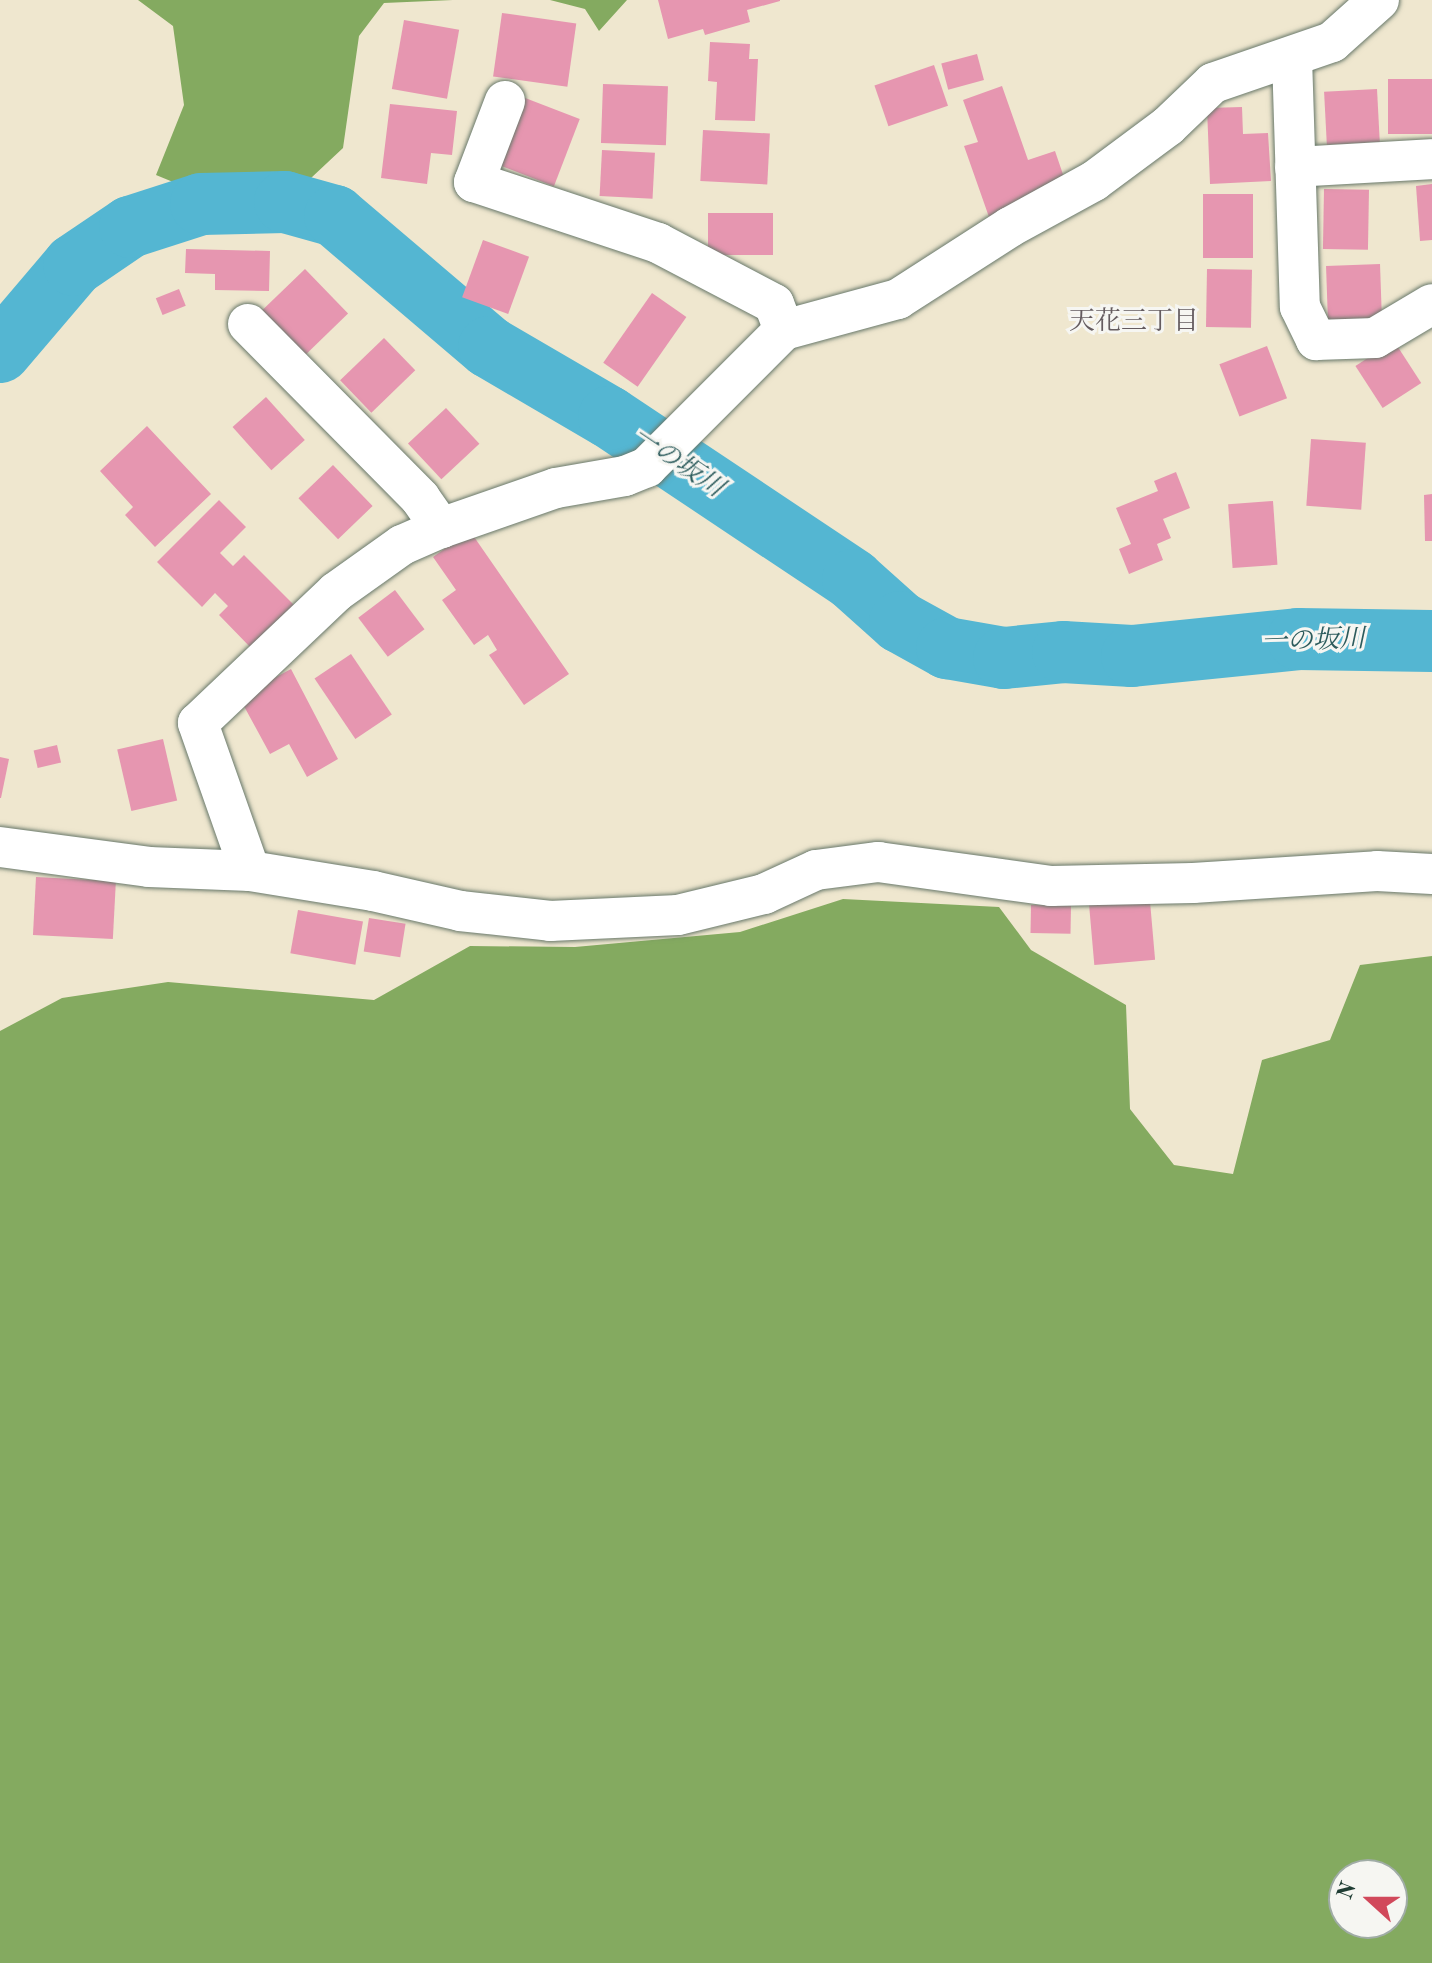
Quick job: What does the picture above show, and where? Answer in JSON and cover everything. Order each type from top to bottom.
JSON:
[{"type":"street","points":[[250,871],[198,723],[336,592],[402,545],[441,528],[556,488],[625,476],[647,467],[784,330],[898,299],[1010,227],[1094,181],[1168,126],[1213,83],[1332,42],[1379,0]]},
{"type":"street","points":[[1292,57],[1300,307],[1316,340],[1375,338],[1432,304]]},
{"type":"street","points":[[505,101],[474,182],[658,243],[774,304],[784,330]]},
{"type":"street","points":[[1295,167],[1432,159]]},
{"type":"street","points":[[248,324],[420,498],[441,528]]},
{"type":"street","points":[[0,847],[149,867],[250,871],[373,891],[460,911],[550,921],[678,915],[764,894],[816,870],[878,862],[1051,886],[1193,883],[1377,871],[1432,874]]},
{"type":"green space","points":[[138,0],[453,0],[384,3],[359,36],[343,148],[295,193],[212,198],[156,175],[184,105],[173,26]]},
{"type":"green space","points":[[550,0],[627,0],[599,31],[585,9]]},
{"type":"green space","points":[[843,899],[999,907],[1031,950],[1126,1005],[1130,1109],[1174,1165],[1233,1174],[1262,1060],[1330,1040],[1360,965],[1432,956],[1432,1963],[0,1963],[0,1031],[62,998],[168,982],[374,1000],[470,946],[575,947],[740,932]]},
{"type":"building","points":[[658,0],[780,1],[747,10],[750,22],[705,35],[703,29],[668,39]]},
{"type":"building","points":[[502,13],[576,23],[567,87],[493,76]]},
{"type":"building","points":[[404,20],[459,30],[447,99],[392,89]]},
{"type":"building","points":[[710,42],[750,44],[749,59],[758,59],[755,121],[715,120],[717,82],[708,81]]},
{"type":"building","points":[[977,54],[984,80],[948,90],[941,64]]},
{"type":"building","points":[[934,65],[948,106],[888,126],[874,86]]},
{"type":"building","points":[[1388,79],[1432,79],[1432,134],[1388,134]]},
{"type":"building","points":[[603,84],[668,86],[666,145],[601,143]]},
{"type":"building","points":[[1002,86],[1028,160],[1055,151],[1068,189],[989,217],[964,146],[978,142],[963,100]]},
{"type":"building","points":[[1377,89],[1380,142],[1327,145],[1324,92]]},
{"type":"building","points":[[520,96],[580,119],[554,186],[494,163]]},
{"type":"building","points":[[390,104],[457,111],[452,155],[431,153],[427,184],[381,178]]},
{"type":"building","points":[[1242,107],[1243,134],[1268,133],[1271,181],[1210,184],[1207,108]]},
{"type":"building","points":[[703,130],[770,134],[767,184],[700,181]]},
{"type":"building","points":[[602,150],[655,153],[653,199],[600,196]]},
{"type":"building","points":[[1432,184],[1432,240],[1420,241],[1416,186]]},
{"type":"building","points":[[1324,189],[1369,190],[1368,250],[1323,249]]},
{"type":"building","points":[[1203,194],[1253,194],[1253,258],[1203,258]]},
{"type":"building","points":[[708,213],[773,213],[773,255],[708,255]]},
{"type":"building","points":[[483,240],[529,257],[508,314],[462,297]]},
{"type":"building","points":[[186,249],[270,251],[269,291],[215,290],[215,274],[185,273]]},
{"type":"building","points":[[1380,264],[1382,320],[1328,322],[1326,266]]},
{"type":"building","points":[[305,269],[348,314],[303,357],[260,312]]},
{"type":"building","points":[[1207,269],[1252,270],[1251,328],[1206,327]]},
{"type":"building","points":[[179,289],[186,306],[163,315],[156,298]]},
{"type":"building","points":[[652,293],[686,317],[638,387],[603,363]]},
{"type":"building","points":[[384,338],[415,370],[371,413],[340,380]]},
{"type":"building","points":[[1394,341],[1421,383],[1383,408],[1355,366]]},
{"type":"building","points":[[1267,346],[1287,398],[1239,417],[1219,364]]},
{"type":"building","points":[[266,397],[305,440],[271,470],[233,427]]},
{"type":"building","points":[[446,408],[479,444],[441,479],[408,443]]},
{"type":"building","points":[[147,426],[211,494],[155,547],[125,515],[133,507],[100,471]]},
{"type":"building","points":[[1311,439],[1366,443],[1361,510],[1306,506]]},
{"type":"building","points":[[333,465],[373,506],[338,539],[298,498]]},
{"type":"building","points":[[1176,472],[1190,508],[1163,519],[1171,538],[1157,544],[1163,560],[1129,574],[1119,549],[1131,544],[1116,508],[1158,491],[1154,481]]},
{"type":"building","points":[[1432,494],[1432,541],[1425,541],[1424,495]]},
{"type":"building","points":[[219,500],[246,527],[220,553],[233,566],[244,555],[295,606],[252,649],[219,615],[228,606],[215,593],[202,607],[157,562]]},
{"type":"building","points":[[1273,501],[1277,565],[1233,568],[1228,504]]},
{"type":"building","points":[[470,531],[569,674],[524,705],[489,655],[497,650],[488,635],[474,645],[442,600],[456,590],[433,557]]},
{"type":"building","points":[[395,590],[424,629],[388,657],[358,618]]},
{"type":"building","points":[[351,654],[392,715],[355,739],[315,679]]},
{"type":"building","points":[[291,669],[338,759],[307,777],[289,744],[270,754],[239,697]]},
{"type":"building","points":[[163,739],[177,800],[131,811],[117,750]]},
{"type":"building","points":[[57,745],[61,763],[38,768],[34,750]]},
{"type":"building","points":[[0,757],[9,759],[1,798],[0,798]]},
{"type":"building","points":[[36,877],[116,881],[113,939],[33,935]]},
{"type":"building","points":[[1149,890],[1155,960],[1094,965],[1088,895]]},
{"type":"building","points":[[1031,905],[1071,906],[1071,934],[1031,933]]},
{"type":"building","points":[[298,910],[363,921],[355,965],[290,953]]},
{"type":"building","points":[[369,918],[406,924],[400,957],[364,952]]},
{"type":"waterway","name":"一の坂川","points":[[0,352],[74,265],[130,227],[201,204],[285,202],[335,216],[489,347],[609,417],[853,580],[900,622],[947,648],[1004,658],[1063,652],[1132,656],[1298,639],[1432,641]]},
{"type":"district","name":"天花三丁目","points":[[1134,323]]}]
